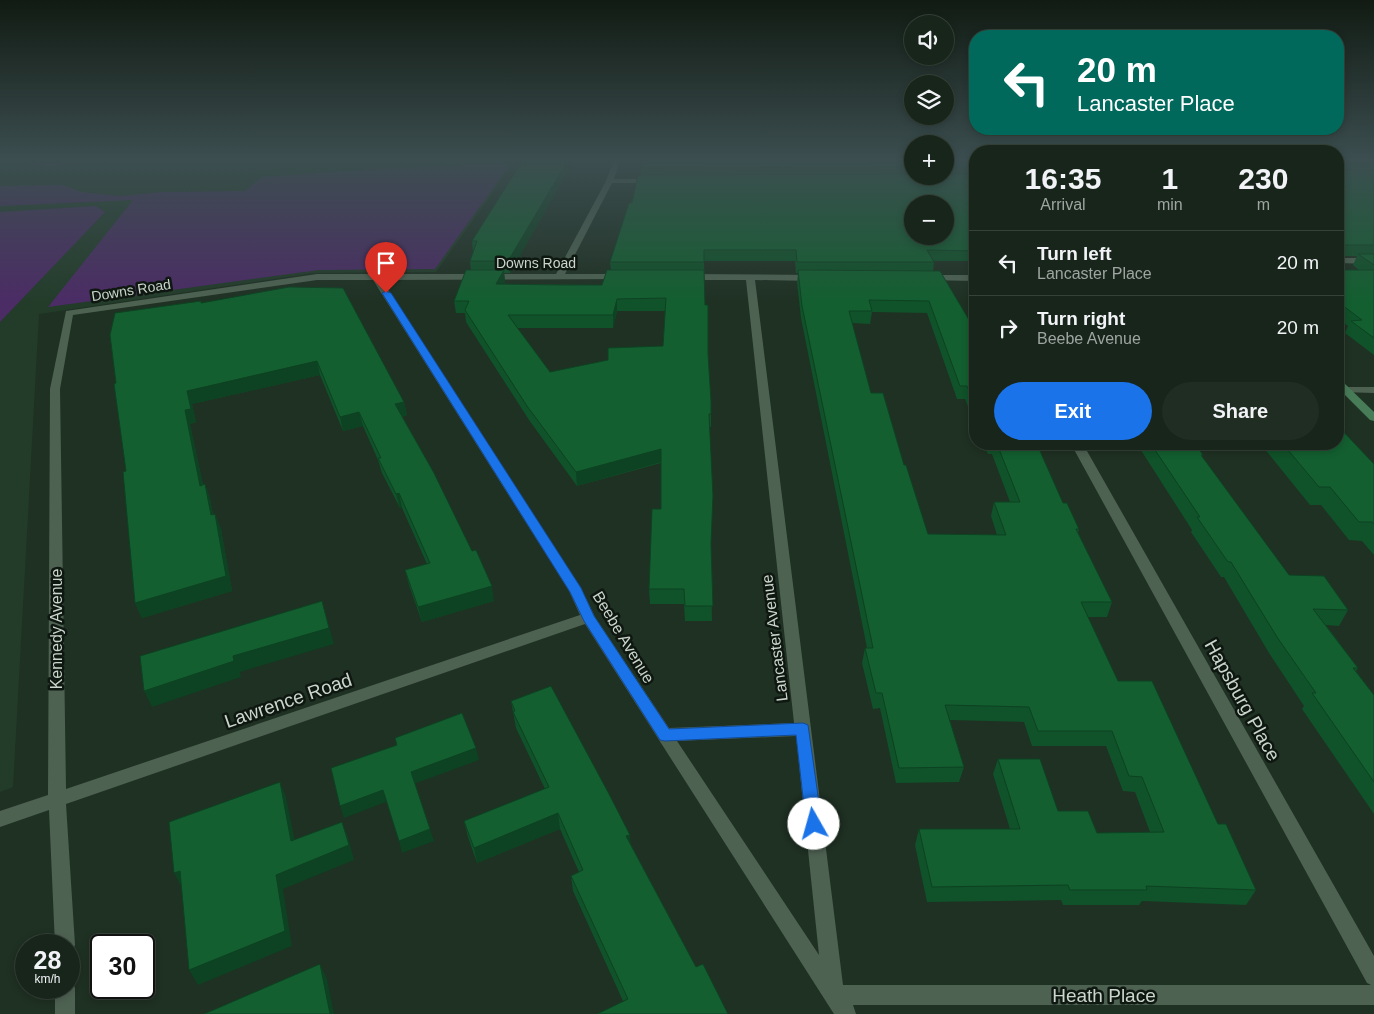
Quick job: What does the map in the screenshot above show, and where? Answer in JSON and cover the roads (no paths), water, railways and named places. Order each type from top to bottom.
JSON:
[{"type":"main road","points":[[1344,389],[1374,418]]},
{"type":"street","points":[[559,277],[596,207]]},
{"type":"street","points":[[1344,261],[1374,261]]},
{"type":"street","name":"Downs Road","points":[[69,313],[304,278],[376,276],[626,277]]},
{"type":"street","name":"Beebe Avenue","points":[[376,276],[576,592],[588,618],[846,1014]]},
{"type":"street","points":[[673,277],[818,278]]},
{"type":"street","name":"Lancaster Avenue","points":[[750,278],[834,995]]},
{"type":"street","points":[[916,278],[969,278]]},
{"type":"street","name":"Kennedy Avenue","points":[[64,934],[57,800],[55,389],[69,313]]},
{"type":"street","points":[[1344,386],[1374,390]]},
{"type":"street","name":"Hapsburg Place","points":[[1080,450],[1374,976]]},
{"type":"street","name":"Lawrence Road","points":[[0,819],[588,618]]},
{"type":"street","points":[[665,736],[803,729]]},
{"type":"street","name":"Heath Place","points":[[834,995],[1374,995]]},
{"type":"street","points":[[65,999],[65,1014]]}]
